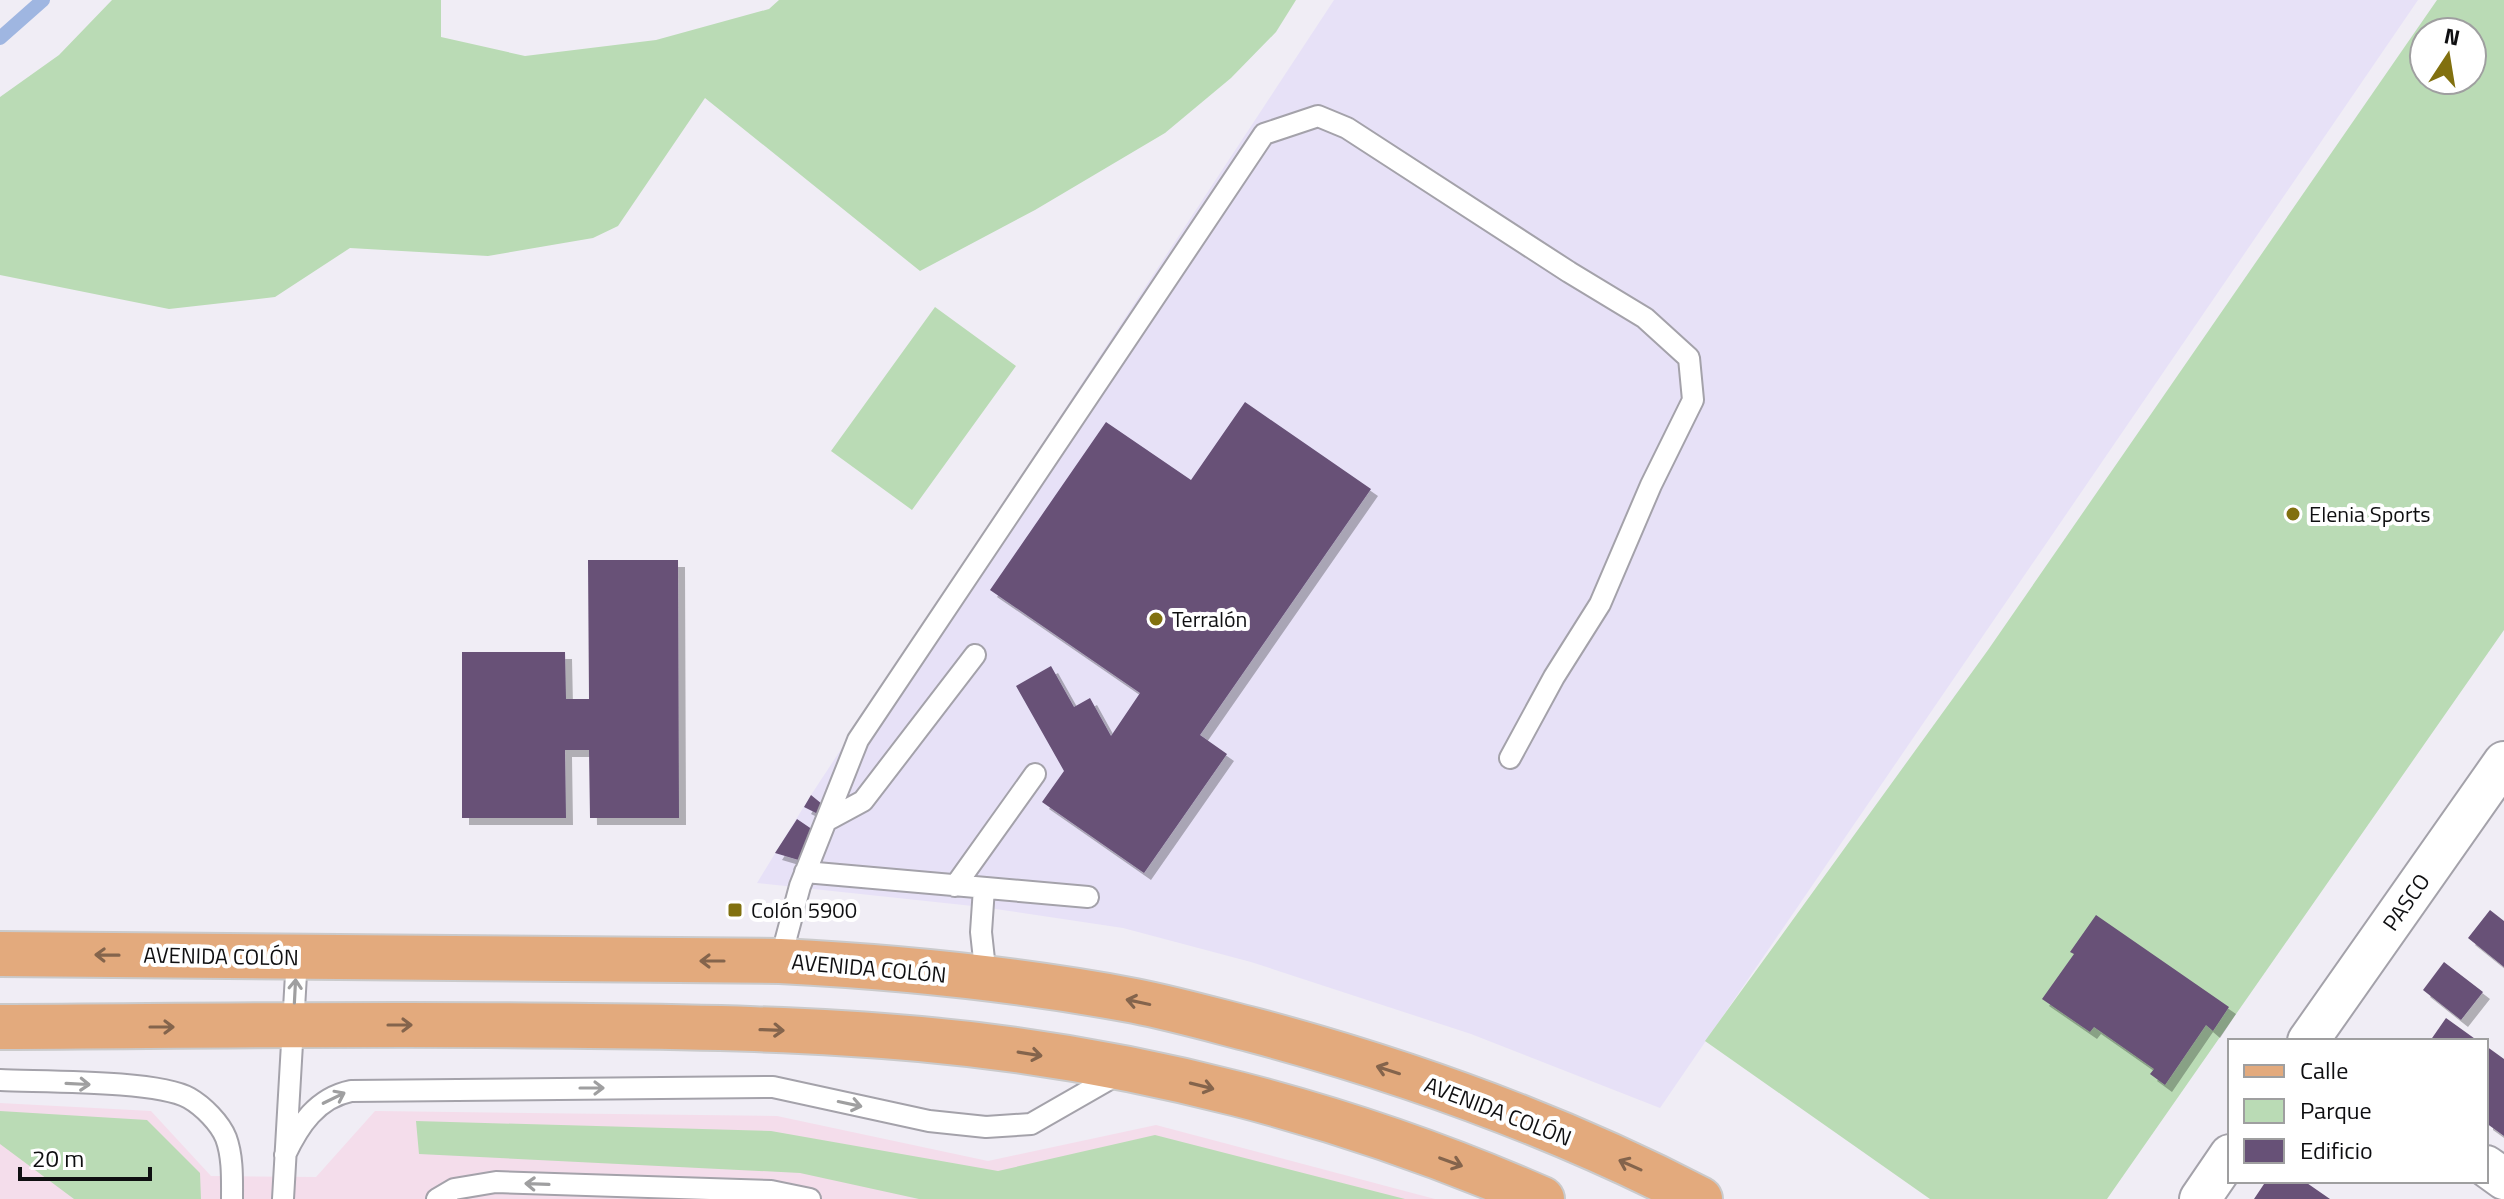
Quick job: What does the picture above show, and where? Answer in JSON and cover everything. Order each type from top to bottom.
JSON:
[{"type":"main road","name":"AVENIDA COLÓN","points":[[0,954],[780,961],[851,964],[986,978],[1138,1002],[1304,1044],[1391,1070],[1567,1138],[1700,1199]]},
{"type":"main road","points":[[0,1027],[456,1024],[822,1032],[977,1046],[1189,1083],[1317,1117],[1456,1163],[1542,1199]]},
{"type":"street","name":"PASCO","points":[[2309,1039],[2504,762]]},
{"type":"street","points":[[2200,1199],[2228,1158]]},
{"type":"lane","points":[[780,961],[805,872],[858,740],[1264,134],[1318,116],[1347,128],[1645,318],[1689,358],[1693,400],[1651,485],[1600,604],[1554,677],[1510,758]]},
{"type":"lane","points":[[826,821],[863,801],[975,655]]},
{"type":"lane","points":[[955,886],[1035,774]]},
{"type":"lane","points":[[805,872],[1088,897]]},
{"type":"lane","points":[[984,888],[981,932],[986,978]]},
{"type":"lane","points":[[283,1199],[297,957]]},
{"type":"lane","points":[[285,1155],[308,1116],[328,1098],[351,1091],[773,1087],[929,1121],[986,1127],[1031,1124],[1126,1070]]},
{"type":"lane","points":[[0,1080],[148,1087],[187,1097],[213,1118],[226,1138],[232,1199]]},
{"type":"lane","points":[[437,1199],[454,1189],[496,1182],[771,1191],[810,1199]]},
{"type":"shaded area","name":"Terralón","points":[[1334,0],[2418,0],[1660,1108],[1471,1034],[1251,962],[1123,928],[982,907],[757,883],[811,795]]},
{"type":"shaded area","points":[[0,1103],[151,1111],[211,1176],[316,1177],[375,1111],[777,1116],[988,1161],[1156,1125],[1435,1199],[0,1199]]},
{"type":"green space","points":[[112,0],[441,0],[441,37],[525,56],[656,40],[769,9],[779,0],[1296,0],[1276,32],[1231,78],[1165,133],[1035,210],[920,271],[705,98],[618,226],[593,238],[488,256],[350,248],[275,297],[169,309],[0,275],[0,97],[59,55]]},
{"type":"green space","name":"Elenia Sports","points":[[2437,0],[2504,0],[2504,630],[2107,1199],[1930,1199],[1705,1041],[1988,650],[2408,42],[2408,96],[2488,96],[2488,16],[2426,16]]},
{"type":"green space","points":[[935,307],[1016,366],[912,510],[831,451]]},
{"type":"green space","points":[[0,1111],[147,1120],[200,1173],[201,1199],[74,1199],[0,1144]]},
{"type":"green space","points":[[416,1121],[771,1131],[998,1171],[1155,1135],[1405,1199],[919,1199],[800,1173],[419,1154]]},
{"type":"building","name":"Terralón","points":[[1245,402],[1371,489],[1200,735],[1227,754],[1144,873],[1042,802],[1064,771],[1016,686],[1051,666],[1074,707],[1090,698],[1111,736],[1140,693],[990,590],[1106,422],[1191,480]]},
{"type":"building","points":[[588,560],[678,560],[679,818],[590,818],[589,750],[565,750],[566,818],[462,818],[462,652],[565,652],[566,699],[589,699]]},
{"type":"building","points":[[811,795],[822,804],[818,814],[804,807]]},
{"type":"building","points":[[797,819],[819,834],[802,861],[775,853]]},
{"type":"building","points":[[2490,910],[2504,921],[2504,967],[2468,938]]},
{"type":"building","points":[[2096,915],[2229,1007],[2213,1031],[2206,1025],[2165,1085],[2150,1074],[2154,1069],[2094,1027],[2090,1032],[2042,999],[2074,954],[2070,952]]},
{"type":"building","points":[[2444,962],[2483,992],[2461,1020],[2423,990]]},
{"type":"building","points":[[2446,1018],[2475,1039],[2431,1039]]},
{"type":"building","points":[[2488,1047],[2504,1059],[2504,1136],[2488,1124]]},
{"type":"building","points":[[2265,1183],[2307,1183],[2330,1199],[2254,1199]]},
{"type":"waterway","points":[[0,38],[43,0]]},
{"type":"place","name":"Elenia Sports","points":[[2293,514]]},
{"type":"place","name":"Terralón","points":[[1156,619]]},
{"type":"place","name":"Colón 5900","points":[[735,910]]}]
